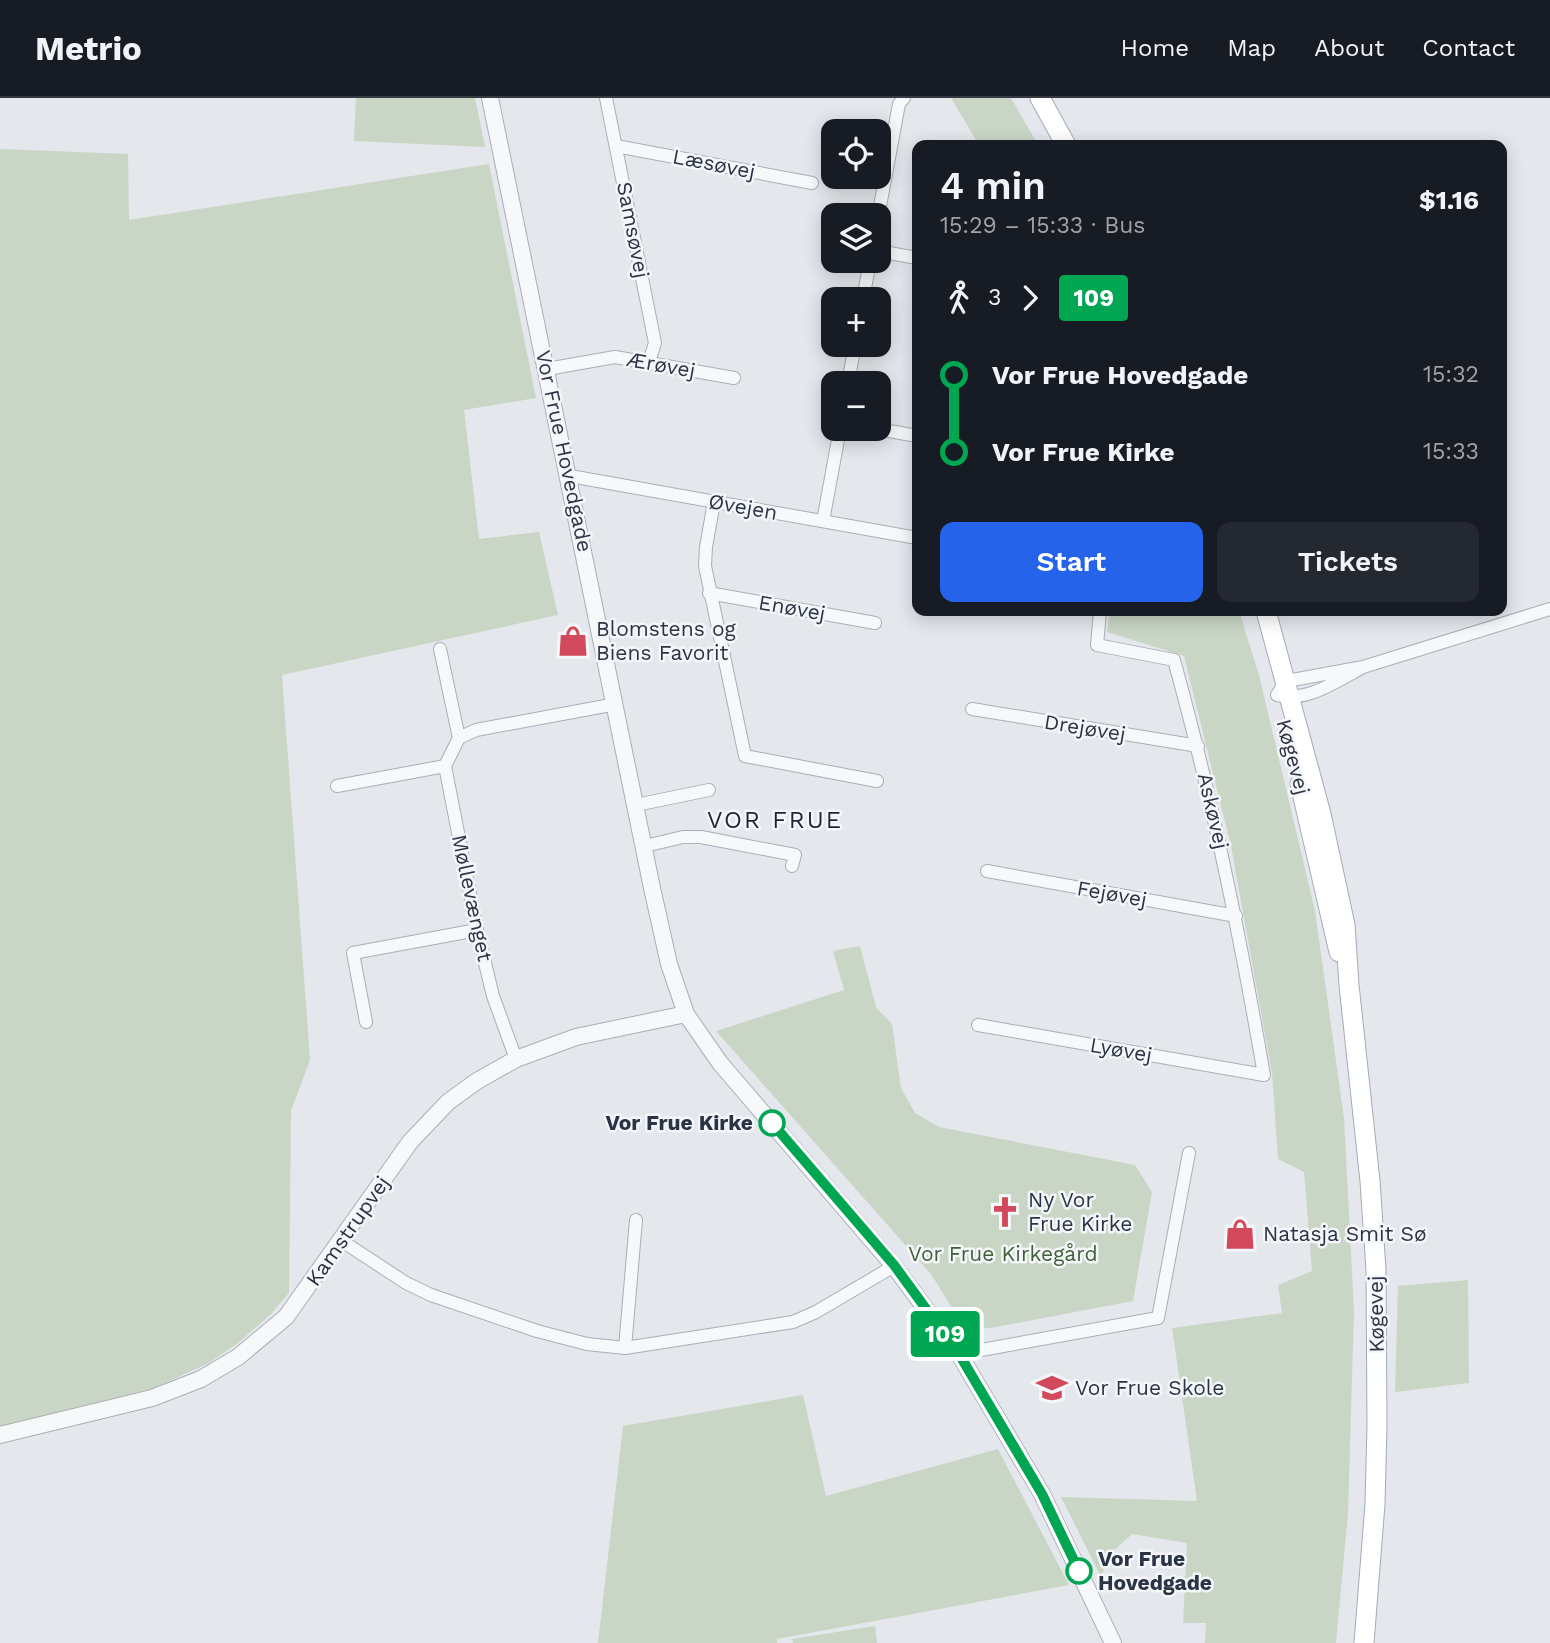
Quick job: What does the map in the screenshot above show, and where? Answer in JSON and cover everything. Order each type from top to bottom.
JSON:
[{"type":"main road","points":[[1040,98],[1063,140]]},
{"type":"main road","name":"Køgevej","points":[[1254,616],[1285,692]]},
{"type":"main road","name":"Køgevej","points":[[1267,616],[1285,692],[1331,927],[1349,985],[1370,1181],[1376,1284],[1374,1504],[1364,1643]]},
{"type":"street","name":"Vor Frue Hovedgade","points":[[490,98],[669,964],[686,1014],[720,1063],[894,1265],[959,1354],[1042,1494],[1113,1643]]},
{"type":"street","name":"Samsøvej","points":[[606,98],[655,343],[649,362]]},
{"type":"street","points":[[881,203],[899,104],[904,98]]},
{"type":"street","name":"Læsøvej","points":[[617,146],[812,183]]},
{"type":"street","points":[[891,253],[912,257]]},
{"type":"street","name":"Ærøvej","points":[[547,369],[615,357],[734,378]]},
{"type":"street","points":[[891,431],[912,435]]},
{"type":"street","points":[[823,522],[838,441]]},
{"type":"street","name":"Øvejen","points":[[569,476],[912,537]]},
{"type":"street","points":[[714,502],[705,566],[744,756],[877,781]]},
{"type":"street","name":"Enøvej","points":[[709,593],[875,623]]},
{"type":"street","points":[[1285,692],[1550,609]]},
{"type":"street","name":"Askøvej","points":[[1100,616],[1097,645],[1174,660],[1198,747],[1236,916],[1264,1075]]},
{"type":"street","points":[[440,649],[459,738]]},
{"type":"street","points":[[1285,692],[1322,688],[1363,667]]},
{"type":"street","points":[[337,786],[445,766],[459,738],[476,730],[616,704]]},
{"type":"street","name":"Drejøvej","points":[[972,709],[1198,747]]},
{"type":"street","name":"Møllevænget","points":[[445,766],[477,930],[493,996],[516,1059]]},
{"type":"street","points":[[636,805],[709,790]]},
{"type":"street","points":[[645,846],[683,837],[701,837],[795,855],[792,866]]},
{"type":"street","name":"Fejøvej","points":[[987,872],[1236,916]]},
{"type":"street","points":[[366,1022],[353,953],[477,930]]},
{"type":"street","name":"Kamstrupvej","points":[[0,1435],[152,1398],[201,1379],[239,1357],[286,1317],[417,1135],[448,1102],[477,1081],[516,1059],[576,1037],[686,1014]]},
{"type":"street","name":"Lyøvej","points":[[978,1025],[1264,1075]]},
{"type":"street","points":[[959,1354],[1158,1318],[1189,1153]]},
{"type":"street","points":[[625,1348],[636,1220]]},
{"type":"street","points":[[342,1241],[406,1283],[430,1295],[537,1331],[587,1344],[625,1348],[793,1322],[816,1312],[894,1265]]},
{"type":"green space","points":[[356,98],[475,98],[485,147],[354,141]]},
{"type":"green space","points":[[951,98],[1011,98],[1035,140],[976,140]]},
{"type":"green space","points":[[0,149],[128,154],[129,220],[489,164],[536,398],[464,410],[479,539],[539,532],[558,615],[282,675],[310,1060],[291,1111],[289,1293],[270,1315],[238,1343],[209,1363],[154,1388],[0,1427]]},
{"type":"green space","points":[[1109,616],[1241,616],[1259,675],[1315,911],[1344,1118],[1354,1311],[1348,1513],[1336,1643],[1205,1643],[1206,1623],[1183,1623],[1187,1543],[1132,1534],[1109,1555],[1101,1577],[1061,1497],[1197,1501],[1172,1328],[1282,1313],[1278,1285],[1312,1271],[1304,1172],[1278,1159],[1272,1073],[1231,846],[1184,656],[1107,632]]},
{"type":"green space","name":"Vor Frue Kirkegård","points":[[860,946],[876,1007],[892,1024],[901,1088],[915,1113],[939,1127],[1135,1165],[1152,1192],[1133,1301],[991,1328],[965,1329],[931,1274],[716,1031],[844,990],[833,951]]},
{"type":"green space","points":[[1468,1280],[1469,1383],[1395,1392],[1398,1286]]},
{"type":"green space","points":[[803,1395],[826,1496],[998,1449],[1069,1585],[777,1639],[777,1643],[598,1643],[623,1426]]},
{"type":"green space","points":[[875,1626],[877,1643],[793,1643],[792,1639]]},
{"type":"bus line","name":"109","points":[[772,1123],[894,1265],[959,1354],[1042,1494],[1079,1571]]},
{"type":"place","name":"Blomstens og Biens Favorit","points":[[573,641]]},
{"type":"place","name":"Vor Frue Kirke","points":[[772,1123]]},
{"type":"place","name":"Ny Vor Frue Kirke","points":[[1005,1212]]},
{"type":"place","name":"Natasja Smit Sø","points":[[1240,1234]]},
{"type":"place","name":"Vor Frue Skole","points":[[1052,1388]]},
{"type":"place","name":"Vor Frue Hovedgade","points":[[1079,1571]]},
{"type":"district","name":"VOR FRUE","points":[[775,820]]}]
